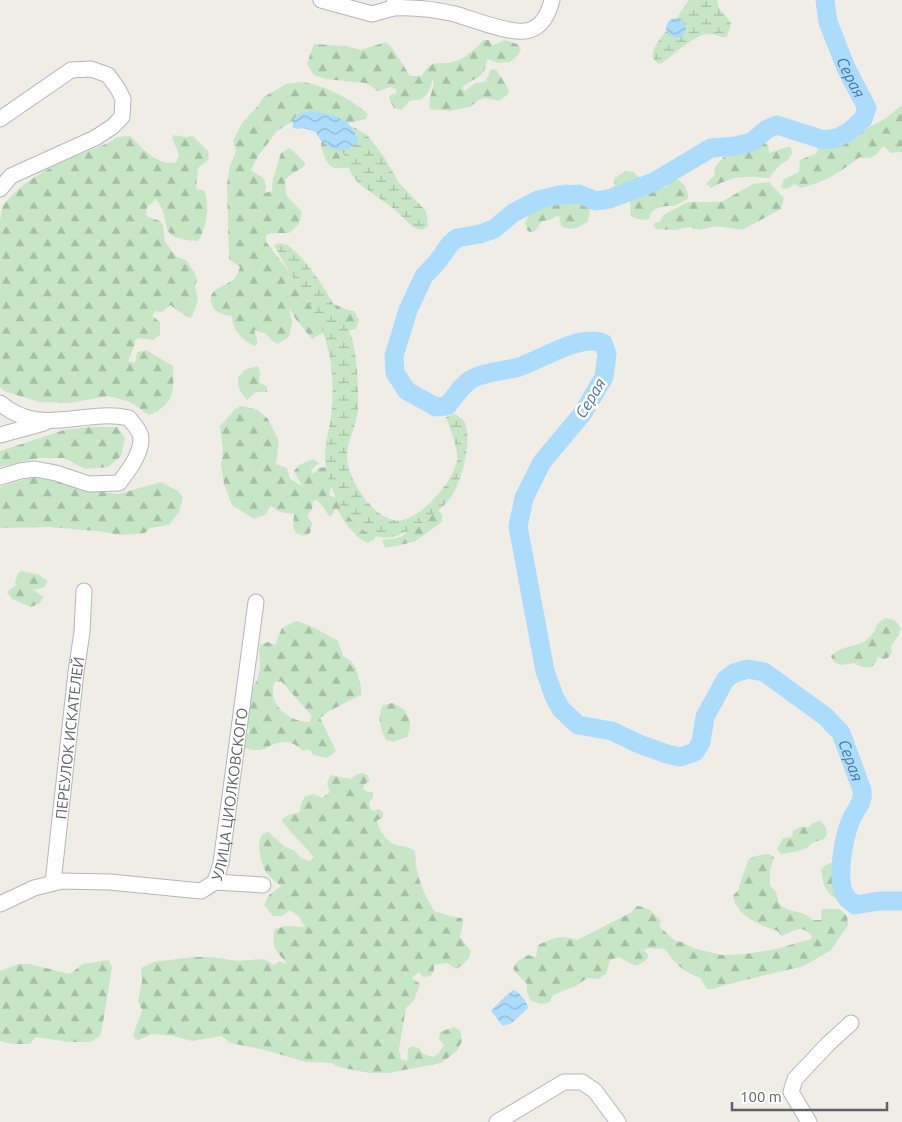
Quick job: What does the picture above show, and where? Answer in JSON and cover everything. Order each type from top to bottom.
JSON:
[{"type":"street","points":[[321,0],[372,14],[394,4],[419,7],[454,14],[504,29],[522,31],[529,31],[538,26],[550,11],[552,0]]},
{"type":"street","points":[[0,119],[71,70],[91,69],[108,76],[123,98],[122,117],[112,127],[95,138],[11,176],[0,190]]},
{"type":"street","points":[[0,403],[24,418],[48,422]]},
{"type":"street","points":[[0,435],[48,422],[107,415],[129,418],[137,428],[141,439],[136,458],[129,471],[119,483],[89,484],[56,473],[35,469],[0,477]]},
{"type":"street","name":"ПЕРЕУЛОК ИСКАТЕЛЕЙ","points":[[53,883],[82,632],[84,592]]},
{"type":"street","name":"УЛИЦА ЦИОЛКОВСКОГО","points":[[0,904],[34,888],[62,881],[110,882],[201,890],[214,882],[220,864],[256,602]]},
{"type":"street","points":[[214,882],[263,886]]},
{"type":"street","points":[[809,1122],[791,1092],[795,1079],[851,1023]]},
{"type":"street","points":[[497,1122],[564,1082],[582,1082],[595,1091],[618,1122]]},
{"type":"green space","points":[[689,0],[717,0],[719,8],[731,23],[727,37],[709,34],[701,35],[659,64],[653,56],[655,47],[667,30],[667,32],[683,22],[677,18]]},
{"type":"green space","points":[[483,40],[489,40],[492,46],[504,40],[517,44],[521,49],[518,55],[510,62],[498,63],[487,59],[482,74],[462,88],[465,91],[474,84],[486,81],[491,70],[496,69],[509,90],[507,95],[499,101],[485,98],[477,101],[470,107],[450,111],[430,109],[429,101],[433,80],[428,93],[422,99],[410,101],[401,110],[394,108],[389,98],[391,94],[396,94],[396,89],[391,87],[378,91],[366,83],[325,79],[314,75],[307,64],[314,44],[345,46],[361,50],[386,42],[393,49],[410,76],[421,76],[433,64],[452,62],[462,58]]},
{"type":"green space","points":[[303,82],[337,94],[368,114],[366,119],[345,124],[311,115],[288,124],[277,131],[258,156],[251,170],[265,181],[265,193],[272,191],[273,179],[281,153],[290,148],[306,164],[285,180],[286,195],[302,212],[299,224],[289,233],[271,233],[266,235],[266,242],[294,278],[306,284],[306,300],[326,319],[333,305],[354,311],[359,320],[356,329],[338,333],[322,333],[312,339],[295,318],[289,307],[292,323],[289,337],[278,344],[272,341],[266,334],[254,330],[257,345],[254,346],[238,334],[232,316],[218,312],[213,308],[211,300],[211,295],[214,292],[235,278],[240,267],[229,259],[227,184],[230,166],[236,151],[233,141],[242,123],[264,97],[286,84]]},
{"type":"green space","points":[[902,105],[902,152],[891,153],[883,146],[873,156],[868,158],[860,157],[825,180],[801,188],[794,184],[789,188],[783,189],[781,186],[784,179],[799,172],[800,160],[817,153],[818,148],[827,150],[886,118]]},
{"type":"green space","points":[[352,126],[367,135],[383,155],[399,183],[426,211],[428,226],[422,230],[413,227],[394,209],[358,183],[351,173],[342,150],[352,148],[357,135]]},
{"type":"green space","points":[[174,135],[193,136],[208,151],[209,159],[198,168],[196,189],[204,190],[206,196],[207,216],[204,229],[198,241],[175,237],[167,229],[164,216],[156,199],[147,207],[146,214],[148,217],[160,221],[163,225],[165,242],[176,256],[187,261],[194,272],[197,280],[195,287],[198,299],[192,317],[189,318],[170,305],[162,312],[155,311],[152,316],[160,322],[160,335],[153,340],[139,338],[135,340],[128,361],[135,363],[137,352],[146,350],[173,366],[173,390],[168,401],[158,411],[149,415],[130,402],[108,396],[70,403],[39,402],[4,391],[0,387],[0,221],[3,206],[13,194],[37,175],[108,143],[117,137],[130,136],[145,151],[157,159],[169,163],[176,162],[179,155],[172,138]]},
{"type":"green space","points":[[324,140],[348,146],[350,167],[334,168],[328,164],[321,148],[321,143]]},
{"type":"green space","points":[[759,142],[768,144],[769,153],[791,147],[792,154],[769,178],[739,177],[711,188],[706,184],[714,176],[715,167],[731,149],[741,147],[748,151]]},
{"type":"green space","points":[[625,171],[634,172],[638,177],[651,185],[660,182],[663,188],[673,178],[677,179],[685,186],[688,199],[674,206],[654,210],[648,220],[637,219],[631,216],[630,202],[623,197],[625,190],[615,188],[614,179]]},
{"type":"green space","points":[[769,182],[784,198],[781,209],[742,230],[717,226],[700,230],[690,227],[675,230],[656,229],[653,225],[661,221],[663,215],[688,202],[721,202],[753,184]]},
{"type":"green space","points":[[565,184],[578,187],[580,192],[586,195],[587,201],[591,205],[588,221],[578,227],[568,229],[561,226],[559,215],[550,220],[542,221],[535,231],[530,232],[527,230],[525,223],[530,212],[539,207],[545,196],[556,192]]},
{"type":"green space","points":[[280,243],[287,245],[298,254],[320,281],[352,338],[357,373],[358,409],[349,445],[348,466],[358,488],[374,509],[392,520],[402,520],[419,512],[428,505],[449,479],[457,461],[455,445],[446,417],[455,414],[464,421],[468,439],[465,462],[458,484],[449,500],[418,526],[396,536],[382,538],[370,534],[358,526],[347,515],[332,488],[325,461],[332,397],[332,378],[328,350],[316,315],[274,245]]},
{"type":"green space","points":[[258,366],[260,373],[259,382],[267,387],[267,392],[256,392],[247,400],[238,387],[238,377],[246,369]]},
{"type":"green space","points":[[241,406],[258,410],[268,419],[279,441],[276,464],[287,468],[290,479],[302,486],[294,471],[299,465],[313,459],[319,463],[311,470],[313,474],[319,468],[325,467],[331,473],[332,480],[329,495],[344,501],[376,535],[374,540],[367,543],[362,540],[349,528],[336,508],[331,517],[316,500],[313,501],[312,510],[307,515],[312,523],[310,533],[304,536],[296,533],[293,527],[294,514],[280,512],[271,506],[265,515],[254,519],[232,505],[224,484],[221,465],[223,450],[220,426],[235,409]]},
{"type":"green space","points":[[89,427],[117,427],[125,438],[121,456],[108,467],[85,469],[64,458],[38,458],[0,467],[0,451],[64,430]]},
{"type":"green space","points":[[31,477],[50,479],[85,490],[118,494],[161,482],[178,491],[183,498],[179,512],[169,525],[150,528],[145,533],[121,535],[48,527],[0,528],[0,487]]},
{"type":"green space","points":[[438,510],[442,515],[442,522],[414,542],[385,548],[382,540],[398,538],[404,535],[412,521]]},
{"type":"green space","points":[[22,571],[39,575],[48,581],[44,587],[34,590],[43,597],[40,603],[31,607],[12,599],[7,592],[16,585],[18,573]]},
{"type":"green space","points":[[886,618],[894,620],[900,627],[899,635],[891,646],[892,652],[888,658],[878,657],[874,665],[868,668],[854,663],[841,665],[834,662],[831,656],[841,649],[867,640],[878,624]]},
{"type":"green space","points":[[296,621],[311,626],[338,641],[343,656],[350,660],[356,668],[361,695],[329,711],[320,718],[336,751],[327,758],[313,755],[310,750],[303,751],[293,744],[286,742],[274,744],[261,750],[244,748],[242,739],[249,733],[245,700],[257,680],[260,666],[260,645],[268,642],[275,645],[282,628]],"holes":[[[281,681],[312,716],[309,722],[301,721],[294,719],[281,710],[273,697],[275,682]]]},
{"type":"green space","points":[[392,703],[398,705],[406,712],[410,721],[407,737],[393,742],[386,740],[380,718],[383,705]]},
{"type":"green space","points":[[357,774],[367,775],[370,780],[364,785],[363,789],[373,792],[373,798],[369,802],[370,809],[374,811],[379,809],[383,812],[383,818],[377,820],[382,833],[392,843],[415,851],[418,875],[423,891],[435,912],[462,918],[463,923],[460,937],[471,951],[466,962],[456,969],[447,963],[434,965],[431,976],[423,977],[419,972],[412,978],[420,984],[414,1000],[406,1008],[399,1049],[401,1059],[407,1061],[408,1049],[412,1046],[419,1048],[423,1054],[433,1057],[438,1054],[444,1045],[439,1039],[440,1032],[454,1027],[460,1030],[462,1041],[457,1051],[441,1063],[388,1073],[369,1073],[339,1067],[331,1063],[306,1062],[261,1049],[230,1043],[222,1036],[192,1041],[173,1036],[152,1034],[139,1040],[135,1039],[133,1035],[142,1010],[138,1001],[142,981],[141,968],[154,962],[193,957],[211,957],[238,961],[264,959],[274,965],[279,961],[287,964],[275,948],[275,929],[286,926],[305,927],[299,917],[290,910],[282,916],[273,916],[264,905],[269,895],[281,886],[265,871],[259,851],[260,839],[263,834],[268,832],[285,847],[294,850],[301,858],[310,861],[314,857],[282,822],[282,819],[300,812],[305,796],[314,794],[322,798],[330,792],[327,784],[330,775],[351,779]]},
{"type":"green space","points":[[820,821],[827,830],[825,838],[822,840],[791,853],[781,854],[777,849],[783,838],[792,837],[793,831],[800,827],[809,827],[813,823]]},
{"type":"green space","points":[[769,854],[774,857],[770,870],[770,885],[776,892],[778,902],[781,905],[789,910],[809,916],[813,920],[821,920],[822,909],[840,909],[847,916],[848,925],[831,950],[804,966],[714,989],[707,989],[700,978],[680,967],[665,949],[648,948],[644,950],[648,958],[642,963],[635,966],[619,957],[610,960],[606,974],[598,979],[587,978],[576,986],[553,995],[550,1002],[541,1004],[531,1001],[527,992],[527,984],[513,968],[518,961],[528,955],[536,957],[538,945],[548,940],[566,937],[577,940],[630,913],[637,906],[648,909],[653,913],[661,921],[659,926],[675,941],[721,955],[745,954],[776,949],[811,939],[812,935],[800,929],[781,936],[778,931],[744,915],[735,903],[733,896],[738,890],[748,860],[755,856]]},
{"type":"green space","points":[[831,863],[835,864],[837,872],[846,878],[849,883],[851,899],[843,905],[826,890],[823,883],[821,870],[824,866]]},
{"type":"green space","points":[[109,960],[112,967],[101,1035],[91,1042],[69,1042],[36,1037],[30,1044],[13,1044],[0,1041],[0,971],[19,964],[29,964],[70,974],[83,964]]},
{"type":"water","points":[[676,18],[683,21],[686,28],[683,35],[676,38],[669,35],[666,28],[669,21]]},
{"type":"water","points":[[310,111],[326,113],[347,123],[356,134],[358,142],[353,147],[347,149],[335,149],[324,143],[316,132],[303,128],[293,128],[293,120],[297,115]]},
{"type":"water","points":[[514,990],[523,997],[528,1008],[512,1023],[503,1026],[491,1011],[505,996]]},
{"type":"waterway","name":"Серая","points":[[825,0],[828,22],[846,68],[867,108],[863,119],[850,131],[837,138],[824,140],[777,125],[767,129],[752,142],[736,146],[711,148],[654,182],[609,199],[596,201],[579,194],[559,195],[538,200],[513,213],[494,229],[480,234],[457,238],[424,276],[408,310],[394,356],[395,373],[407,391],[436,407],[447,406],[464,385],[475,377],[519,367],[583,342],[603,343],[607,354],[604,377],[583,413],[542,462],[524,498],[518,526],[545,671],[554,696],[561,709],[578,725],[612,731],[639,744],[680,757],[695,752],[701,742],[705,717],[725,680],[734,673],[748,669],[764,672],[826,717],[841,733],[862,790],[861,801],[846,835],[842,858],[841,880],[846,897],[855,905],[879,901],[902,901]]}]
